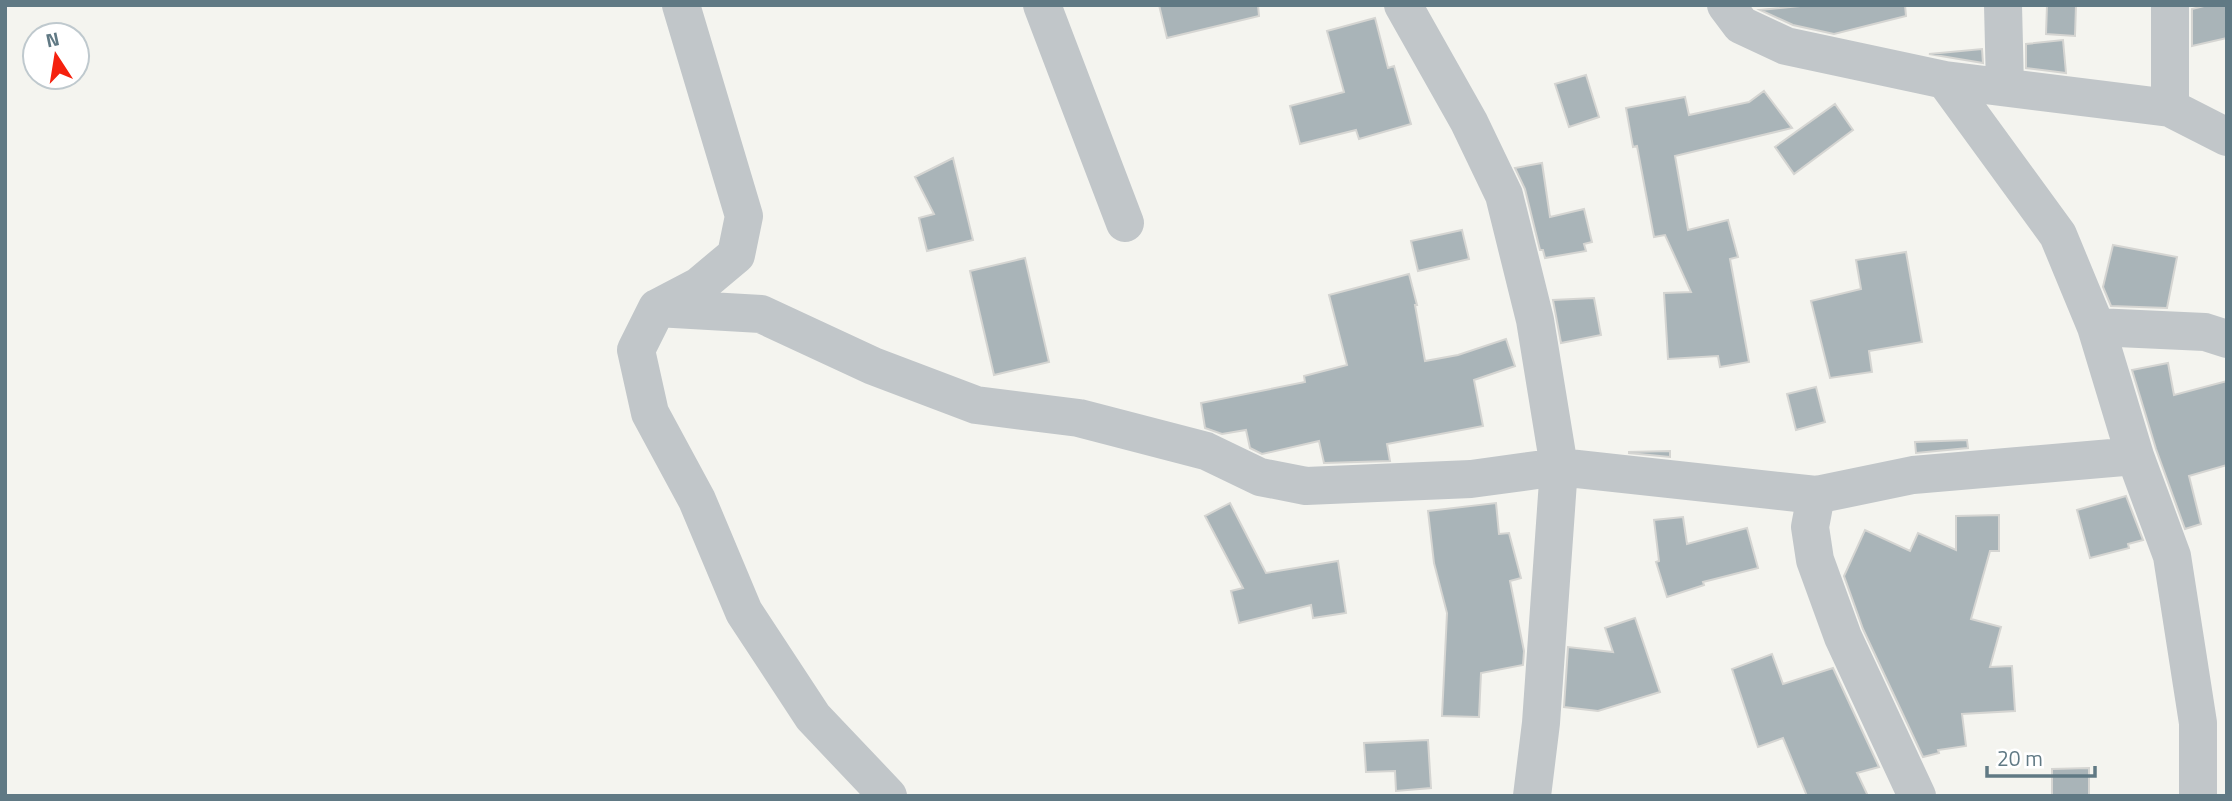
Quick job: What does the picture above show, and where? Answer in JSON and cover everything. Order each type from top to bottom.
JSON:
[{"type":"street","points":[[681,5],[744,216],[736,255],[699,286],[657,308],[636,350],[650,413],[696,500],[744,612],[813,717],[888,796]]},
{"type":"street","points":[[1042,5],[1125,223]]},
{"type":"street","points":[[1403,5],[1469,122],[1504,195],[1535,320],[1559,467],[1541,723],[1532,796]]},
{"type":"street","points":[[1726,5],[1741,25],[1786,46],[1945,80],[2170,108],[2227,137]]},
{"type":"street","points":[[2003,5],[2005,87]]},
{"type":"street","points":[[2170,5],[2170,108]]},
{"type":"street","points":[[1945,80],[2058,235],[2096,327],[2135,456],[2172,556],[2198,723],[2198,796]]},
{"type":"street","points":[[657,308],[761,314],[873,366],[976,405],[1079,418],[1206,451],[1259,477],[1306,486],[1471,479],[1559,467],[1816,495],[1913,475],[2135,456]]},
{"type":"street","points":[[2096,327],[2205,332],[2227,339]]},
{"type":"street","points":[[1816,495],[1810,527],[1815,561],[1843,637],[1917,796]]},
{"type":"building","points":[[1159,5],[1258,5],[1259,16],[1167,38]]},
{"type":"building","points":[[1810,5],[1905,5],[1906,16],[1834,34],[1793,25],[1760,10]]},
{"type":"building","points":[[2047,5],[2076,5],[2075,36],[2046,34]]},
{"type":"building","points":[[2208,5],[2227,5],[2227,38],[2192,46],[2192,9]]},
{"type":"building","points":[[1375,18],[1388,68],[1394,66],[1411,124],[1359,139],[1356,130],[1300,144],[1290,106],[1344,92],[1327,31]]},
{"type":"building","points":[[2063,40],[2066,73],[2026,68],[2026,44]]},
{"type":"building","points":[[1982,49],[1983,63],[1929,54]]},
{"type":"building","points":[[1586,75],[1599,117],[1569,127],[1555,84]]},
{"type":"building","points":[[1764,91],[1792,128],[1675,156],[1688,230],[1728,220],[1738,257],[1730,259],[1749,362],[1720,367],[1718,356],[1668,359],[1664,293],[1691,292],[1665,235],[1654,237],[1637,146],[1633,147],[1626,108],[1685,97],[1689,115],[1749,102]]},
{"type":"building","points":[[1835,104],[1853,130],[1794,174],[1775,147]]},
{"type":"building","points":[[953,158],[973,240],[927,251],[919,218],[934,214],[915,177]]},
{"type":"building","points":[[1542,163],[1550,217],[1584,209],[1592,242],[1584,244],[1586,251],[1545,258],[1543,250],[1540,250],[1525,189],[1515,168]]},
{"type":"building","points":[[1462,230],[1469,259],[1418,271],[1411,241]]},
{"type":"building","points":[[2113,245],[2177,257],[2167,308],[2111,306],[2103,287]]},
{"type":"building","points":[[1906,252],[1922,342],[1869,351],[1872,372],[1830,378],[1811,301],[1861,289],[1856,260]]},
{"type":"building","points":[[1025,258],[1049,362],[994,375],[970,271]]},
{"type":"building","points":[[1409,274],[1417,305],[1425,361],[1458,355],[1506,339],[1515,366],[1474,380],[1483,426],[1387,444],[1390,461],[1324,463],[1319,441],[1262,454],[1250,448],[1246,430],[1222,434],[1205,428],[1201,403],[1305,382],[1304,376],[1347,365],[1329,295]]},
{"type":"building","points":[[1594,298],[1601,335],[1561,343],[1553,300]]},
{"type":"building","points":[[2168,363],[2174,395],[2227,381],[2227,465],[2189,476],[2201,524],[2185,529],[2156,449],[2132,370]]},
{"type":"building","points":[[1816,387],[1825,422],[1796,430],[1787,394]]},
{"type":"building","points":[[1967,440],[1968,448],[1916,453],[1915,442]]},
{"type":"building","points":[[1670,451],[1670,457],[1629,453],[1629,452]]},
{"type":"building","points":[[2126,496],[2143,540],[2128,544],[2129,548],[2090,558],[2077,510]]},
{"type":"building","points":[[1230,503],[1266,573],[1338,561],[1346,613],[1313,618],[1311,605],[1239,623],[1231,591],[1243,588],[1205,516]]},
{"type":"building","points":[[1496,503],[1499,534],[1509,533],[1521,578],[1510,581],[1524,651],[1523,665],[1481,673],[1479,717],[1442,716],[1447,613],[1434,563],[1428,511]]},
{"type":"building","points":[[1999,515],[1999,551],[1990,551],[1971,619],[2001,627],[1990,667],[2012,666],[2015,711],[1962,714],[1966,746],[1938,750],[1939,753],[1923,757],[1863,629],[1844,576],[1865,530],[1910,551],[1918,533],[1956,550],[1956,516]]},
{"type":"building","points":[[1683,517],[1687,544],[1747,528],[1758,568],[1703,582],[1704,585],[1667,597],[1656,562],[1659,561],[1654,520]]},
{"type":"building","points":[[1635,618],[1660,692],[1598,711],[1564,707],[1568,647],[1613,652],[1605,628]]},
{"type":"building","points":[[1772,654],[1783,684],[1833,668],[1879,767],[1857,773],[1868,796],[1807,796],[1783,738],[1758,747],[1732,669]]},
{"type":"building","points":[[1428,740],[1431,788],[1396,791],[1395,771],[1366,772],[1364,743]]},
{"type":"building","points":[[2089,768],[2089,796],[2052,796],[2052,769]]}]
